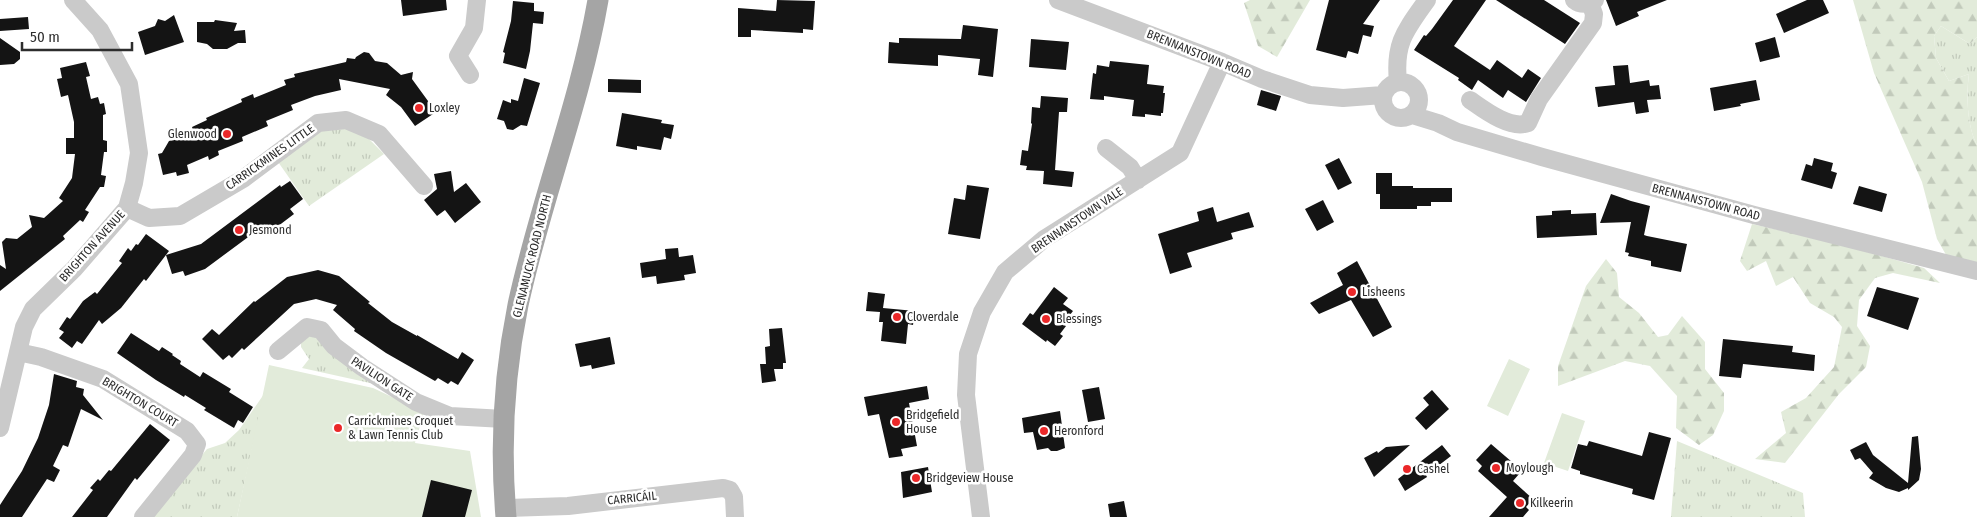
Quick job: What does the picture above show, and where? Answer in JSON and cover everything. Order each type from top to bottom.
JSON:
[{"type":"main road","name":"GLENAMUCK ROAD NORTH","points":[[506,512],[504,419],[507,378],[518,306],[538,227],[582,76],[598,0]]},
{"type":"street","name":"BRIGHTON AVENUE","points":[[0,428],[2,406],[24,327],[34,309],[74,269],[127,208],[134,183],[139,153],[129,84],[100,30],[73,0]]},
{"type":"street","points":[[470,75],[458,56],[474,28],[477,0]]},
{"type":"street","name":"BRENNANSTOWN ROAD","points":[[1058,0],[1093,6],[1262,79],[1304,93],[1384,102],[1388,113],[1398,118],[1403,118],[1415,108],[1438,123],[1457,132],[1542,157],[1754,215],[1977,271]]},
{"type":"street","points":[[1398,82],[1398,46],[1405,32],[1427,0]]},
{"type":"street","points":[[1479,108],[1496,118],[1519,124],[1528,123],[1539,100],[1593,23],[1594,14],[1586,1]]},
{"type":"street","name":"BRENNANSTOWN VALE","points":[[981,517],[966,395],[968,354],[982,312],[1005,272],[1044,239],[1180,153],[1222,62]]},
{"type":"street","points":[[1384,102],[1390,85],[1398,82],[1407,83],[1414,88],[1415,108]]},
{"type":"street","name":"CARRICKMINES LITTLE","points":[[127,208],[150,218],[180,216],[243,179],[318,123],[346,120],[379,134],[424,186]]},
{"type":"street","points":[[1106,148],[1130,167],[1138,180]]},
{"type":"street","name":"PAVILION GATE","points":[[278,351],[307,327],[321,330],[334,346],[348,357],[416,402],[450,416],[504,419]]},
{"type":"street","name":"BRIGHTON COURT","points":[[18,352],[41,357],[103,379],[187,431],[197,444],[193,455],[143,517]]},
{"type":"street","name":"CARRICÁIL","points":[[506,512],[723,488],[730,490],[734,497],[735,517]]},
{"type":"green space","points":[[1250,0],[1310,0],[1277,57],[1258,46],[1244,3]]},
{"type":"green space","points":[[1853,0],[1977,0],[1977,37],[1970,44],[1941,26],[1934,36],[1936,58],[1949,81],[1969,74],[1968,110],[1971,129],[1977,145],[1977,266],[1949,260],[1937,239],[1922,182],[1874,73]]},
{"type":"green space","points":[[1941,26],[1970,44],[1977,37],[1977,145],[1971,129],[1968,111],[1969,74],[1949,81],[1936,58],[1934,36]]},
{"type":"green space","points":[[342,125],[368,138],[384,154],[309,206],[276,159],[315,131]]},
{"type":"green space","points":[[1752,224],[1829,241],[1924,268],[1940,283],[1893,273],[1875,278],[1859,300],[1857,326],[1870,346],[1866,367],[1839,394],[1785,463],[1755,459],[1786,433],[1781,412],[1806,398],[1834,367],[1842,327],[1834,317],[1810,303],[1793,277],[1776,286],[1766,261],[1747,271],[1740,261]]},
{"type":"green space","points":[[1606,259],[1617,273],[1619,297],[1639,313],[1658,337],[1668,335],[1682,316],[1705,342],[1705,369],[1724,393],[1724,411],[1713,435],[1699,445],[1676,428],[1677,396],[1650,366],[1625,361],[1558,386],[1558,366],[1586,286]]},
{"type":"green space","points":[[311,333],[379,385],[302,368],[309,359],[301,347],[301,342]]},
{"type":"green space","points":[[1509,359],[1530,369],[1508,416],[1487,406]]},
{"type":"green space","name":"Carrickmines Croquet & Lawn Tennis Club","points":[[269,365],[373,388],[424,412],[415,443],[470,451],[481,517],[237,517]]},
{"type":"green space","points":[[264,394],[237,517],[150,517],[207,449],[225,443],[239,430]]},
{"type":"green space","points":[[1562,413],[1585,421],[1568,471],[1544,463]]},
{"type":"green space","points":[[1677,441],[1803,493],[1805,517],[1671,517]]},
{"type":"building","points":[[401,0],[446,0],[447,10],[403,16]]},
{"type":"building","points":[[777,0],[815,1],[813,30],[803,29],[803,33],[751,30],[751,37],[738,37],[738,8],[776,11]]},
{"type":"building","points":[[1329,0],[1380,0],[1363,24],[1374,26],[1371,37],[1363,35],[1358,54],[1348,51],[1346,58],[1316,50]]},
{"type":"building","points":[[1453,0],[1486,0],[1454,46],[1490,70],[1497,60],[1522,78],[1528,69],[1541,78],[1526,102],[1508,90],[1503,98],[1478,80],[1472,90],[1458,80],[1459,78],[1414,50]]},
{"type":"building","points":[[1496,0],[1544,0],[1580,23],[1565,44]]},
{"type":"building","points":[[1606,0],[1667,0],[1637,12],[1639,16],[1616,26]]},
{"type":"building","points":[[1807,0],[1823,0],[1829,13],[1784,33],[1776,14]]},
{"type":"building","points":[[513,1],[534,3],[534,11],[544,12],[543,24],[533,23],[526,69],[503,63],[505,53],[503,52],[511,21]]},
{"type":"building","points":[[174,15],[184,42],[145,55],[138,32],[155,26],[158,19],[165,21]]},
{"type":"building","points":[[28,17],[29,29],[0,31],[0,19]]},
{"type":"building","points":[[215,20],[237,23],[234,31],[245,30],[246,43],[238,43],[227,49],[213,49],[207,44],[197,42],[197,22],[214,22]]},
{"type":"building","points":[[963,25],[998,29],[993,77],[978,75],[980,59],[938,55],[938,66],[888,63],[889,42],[899,43],[899,38],[961,39]]},
{"type":"building","points":[[1775,37],[1780,57],[1760,62],[1755,43]]},
{"type":"building","points":[[0,38],[20,52],[20,59],[14,64],[0,65]]},
{"type":"building","points":[[1031,39],[1069,42],[1066,70],[1029,67]]},
{"type":"building","points":[[364,52],[369,53],[375,61],[387,63],[401,75],[413,72],[412,79],[436,112],[415,126],[401,107],[386,95],[390,89],[339,79],[341,90],[315,96],[291,105],[293,110],[266,121],[268,126],[242,137],[243,141],[218,151],[219,155],[209,160],[208,156],[187,165],[189,173],[177,176],[176,172],[163,175],[158,154],[162,153],[169,141],[184,137],[183,134],[193,130],[192,127],[207,120],[206,118],[242,102],[241,99],[253,94],[254,98],[286,85],[284,80],[295,77],[294,74],[346,62],[347,58],[355,59]]},
{"type":"building","points":[[1110,61],[1149,65],[1147,84],[1164,86],[1163,113],[1161,113],[1161,116],[1145,114],[1145,117],[1132,116],[1134,100],[1104,96],[1104,100],[1090,99],[1093,73],[1096,74],[1097,65],[1109,67]]},
{"type":"building","points":[[86,62],[90,76],[86,77],[91,99],[98,97],[100,104],[104,103],[106,114],[103,115],[103,140],[107,141],[107,152],[104,152],[101,175],[106,176],[104,187],[100,187],[85,210],[89,212],[83,222],[80,220],[63,236],[65,239],[0,291],[0,265],[6,269],[2,242],[6,238],[17,239],[32,227],[29,215],[44,218],[63,201],[59,198],[72,178],[75,154],[66,154],[66,138],[74,138],[74,122],[68,95],[61,97],[57,79],[62,78],[60,68]]},
{"type":"building","points":[[1628,65],[1630,83],[1649,80],[1650,86],[1659,85],[1661,99],[1647,100],[1649,112],[1636,114],[1634,102],[1598,107],[1595,87],[1615,85],[1613,66]]},
{"type":"building","points":[[524,78],[540,83],[527,126],[521,125],[513,130],[507,129],[504,121],[497,119],[503,100],[511,103],[511,99],[518,101]]},
{"type":"building","points":[[608,79],[641,80],[641,93],[608,92]]},
{"type":"building","points":[[1756,80],[1760,100],[1714,111],[1710,88]]},
{"type":"building","points":[[1261,90],[1281,96],[1276,111],[1257,105]]},
{"type":"building","points":[[1041,96],[1068,98],[1067,112],[1059,112],[1055,170],[1074,172],[1072,187],[1043,184],[1044,171],[1026,170],[1027,166],[1020,165],[1022,150],[1028,151],[1032,124],[1032,107],[1040,108]]},
{"type":"building","points":[[622,113],[662,120],[661,123],[674,125],[671,139],[664,137],[661,150],[637,146],[637,150],[616,146]]},
{"type":"building","points":[[1339,158],[1352,183],[1338,190],[1325,165]]},
{"type":"building","points":[[1814,158],[1833,163],[1831,171],[1837,173],[1832,189],[1801,180],[1806,164],[1812,166]]},
{"type":"building","points":[[451,171],[454,192],[466,183],[481,202],[455,223],[445,210],[437,216],[424,200],[437,189],[434,174]]},
{"type":"building","points":[[1376,173],[1392,173],[1392,186],[1452,188],[1452,202],[1431,202],[1431,206],[1417,206],[1417,209],[1380,209],[1380,194],[1376,194]]},
{"type":"building","points":[[290,181],[303,199],[290,209],[294,214],[265,236],[259,229],[205,269],[185,276],[183,271],[172,274],[166,255],[201,244],[280,185],[281,187]]},
{"type":"building","points":[[967,185],[989,188],[980,239],[948,234],[954,198],[965,200]]},
{"type":"building","points":[[1859,186],[1887,194],[1882,212],[1853,204]]},
{"type":"building","points":[[1611,194],[1650,206],[1644,235],[1687,244],[1681,272],[1651,266],[1651,261],[1628,256],[1629,253],[1625,252],[1631,222],[1600,223]]},
{"type":"building","points":[[1323,200],[1334,222],[1317,231],[1305,209]]},
{"type":"building","points":[[1213,207],[1217,222],[1249,212],[1254,227],[1231,233],[1233,239],[1187,253],[1192,267],[1170,274],[1158,234],[1199,221],[1197,212]]},
{"type":"building","points":[[1571,210],[1571,214],[1596,213],[1597,235],[1537,238],[1536,216],[1552,215],[1552,211]]},
{"type":"building","points":[[146,234],[169,251],[146,281],[144,279],[121,308],[102,324],[99,320],[82,344],[77,341],[72,348],[59,338],[64,332],[59,329],[67,317],[70,319],[83,301],[95,292],[97,294],[122,263],[119,261],[128,248],[131,251]]},
{"type":"building","points":[[678,248],[679,257],[693,255],[696,273],[684,275],[685,280],[657,284],[656,276],[642,278],[640,263],[666,259],[665,249]]},
{"type":"building","name":"Lisheens","points":[[1357,261],[1392,327],[1373,337],[1351,300],[1319,314],[1310,303],[1343,285],[1337,273]]},
{"type":"building","points":[[318,270],[339,276],[392,322],[458,359],[462,352],[474,360],[458,385],[451,381],[448,384],[438,378],[435,381],[386,353],[354,331],[355,329],[333,310],[337,305],[316,299],[294,304],[244,350],[242,348],[232,358],[229,355],[223,360],[202,339],[212,329],[219,335],[254,301],[287,277]]},
{"type":"building","name":"Blessings","points":[[1054,287],[1068,298],[1063,304],[1073,311],[1063,324],[1066,326],[1060,334],[1063,336],[1055,346],[1047,340],[1046,342],[1022,324],[1030,313],[1033,315]]},
{"type":"building","points":[[1877,287],[1919,298],[1908,330],[1867,316]]},
{"type":"building","name":"Cloverdale","points":[[868,292],[885,294],[883,308],[915,311],[913,325],[908,324],[906,344],[881,341],[883,322],[879,322],[880,312],[866,311]]},
{"type":"building","points":[[782,328],[786,363],[783,363],[783,369],[774,369],[776,381],[762,383],[760,364],[766,364],[765,347],[770,346],[769,329]]},
{"type":"building","points":[[131,333],[159,351],[162,347],[173,354],[181,361],[180,364],[200,377],[203,372],[231,389],[229,392],[253,407],[243,423],[238,420],[234,428],[204,410],[206,408],[156,380],[117,353]]},
{"type":"building","points":[[610,337],[615,364],[592,369],[591,365],[580,367],[575,344]]},
{"type":"building","points":[[1723,339],[1793,346],[1792,352],[1815,355],[1814,371],[1743,364],[1741,378],[1719,376]]},
{"type":"building","points":[[54,374],[77,381],[76,387],[84,389],[83,395],[103,420],[81,409],[68,447],[63,445],[53,466],[60,470],[54,482],[47,479],[22,517],[0,517],[0,505],[22,471],[38,438],[49,405]]},
{"type":"building","name":"Bridgefield House","points":[[927,386],[929,399],[909,403],[917,446],[901,449],[903,456],[889,458],[879,414],[868,416],[864,397]]},
{"type":"building","points":[[1099,387],[1105,419],[1088,422],[1082,390]]},
{"type":"building","points":[[1432,390],[1449,409],[1426,430],[1415,418],[1429,405],[1423,398]]},
{"type":"building","name":"Heronford","points":[[1060,411],[1065,448],[1057,451],[1051,451],[1048,448],[1037,450],[1033,432],[1024,433],[1022,418]]},
{"type":"building","points":[[150,424],[170,440],[137,480],[135,478],[107,517],[72,517],[93,490],[90,488],[98,479],[100,481],[109,470],[111,471]]},
{"type":"building","points":[[1649,432],[1671,438],[1654,500],[1632,494],[1633,489],[1580,474],[1580,471],[1571,468],[1578,444],[1587,446],[1589,441],[1642,456]]},
{"type":"building","points":[[1918,436],[1921,469],[1919,480],[1908,490],[1908,488],[1899,492],[1886,488],[1869,478],[1873,473],[1860,458],[1855,460],[1850,450],[1866,442],[1873,455],[1908,483],[1912,437]]},
{"type":"building","points":[[1491,444],[1512,462],[1509,465],[1519,474],[1513,481],[1533,499],[1526,507],[1529,510],[1523,517],[1489,517],[1507,497],[1478,471],[1482,466],[1476,460]]},
{"type":"building","points":[[1410,445],[1374,477],[1364,458],[1377,451],[1378,453],[1386,447]]},
{"type":"building","points":[[1442,445],[1451,456],[1426,475],[1427,477],[1405,491],[1398,479]]},
{"type":"building","name":"Bridgeview House","points":[[928,467],[932,492],[903,498],[901,472]]},
{"type":"building","points":[[431,480],[472,490],[465,517],[422,517]]},
{"type":"building","points":[[1124,501],[1127,517],[1110,517],[1108,504]]},
{"type":"place","name":"Loxley","points":[[419,108]]},
{"type":"place","name":"Glenwood","points":[[227,134]]},
{"type":"place","name":"Jesmond","points":[[239,230]]},
{"type":"place","name":"Lisheens","points":[[1352,292]]},
{"type":"place","name":"Cloverdale","points":[[897,317]]},
{"type":"place","name":"Blessings","points":[[1046,319]]},
{"type":"place","name":"Bridgefield House","points":[[896,422]]},
{"type":"place","name":"Carrickmines Croquet & Lawn Tennis Club","points":[[338,428]]},
{"type":"place","name":"Heronford","points":[[1044,431]]},
{"type":"place","name":"Moylough","points":[[1496,468]]},
{"type":"place","name":"Cashel","points":[[1407,469]]},
{"type":"place","name":"Bridgeview House","points":[[916,478]]},
{"type":"place","name":"Kilkeerin","points":[[1520,503]]}]
